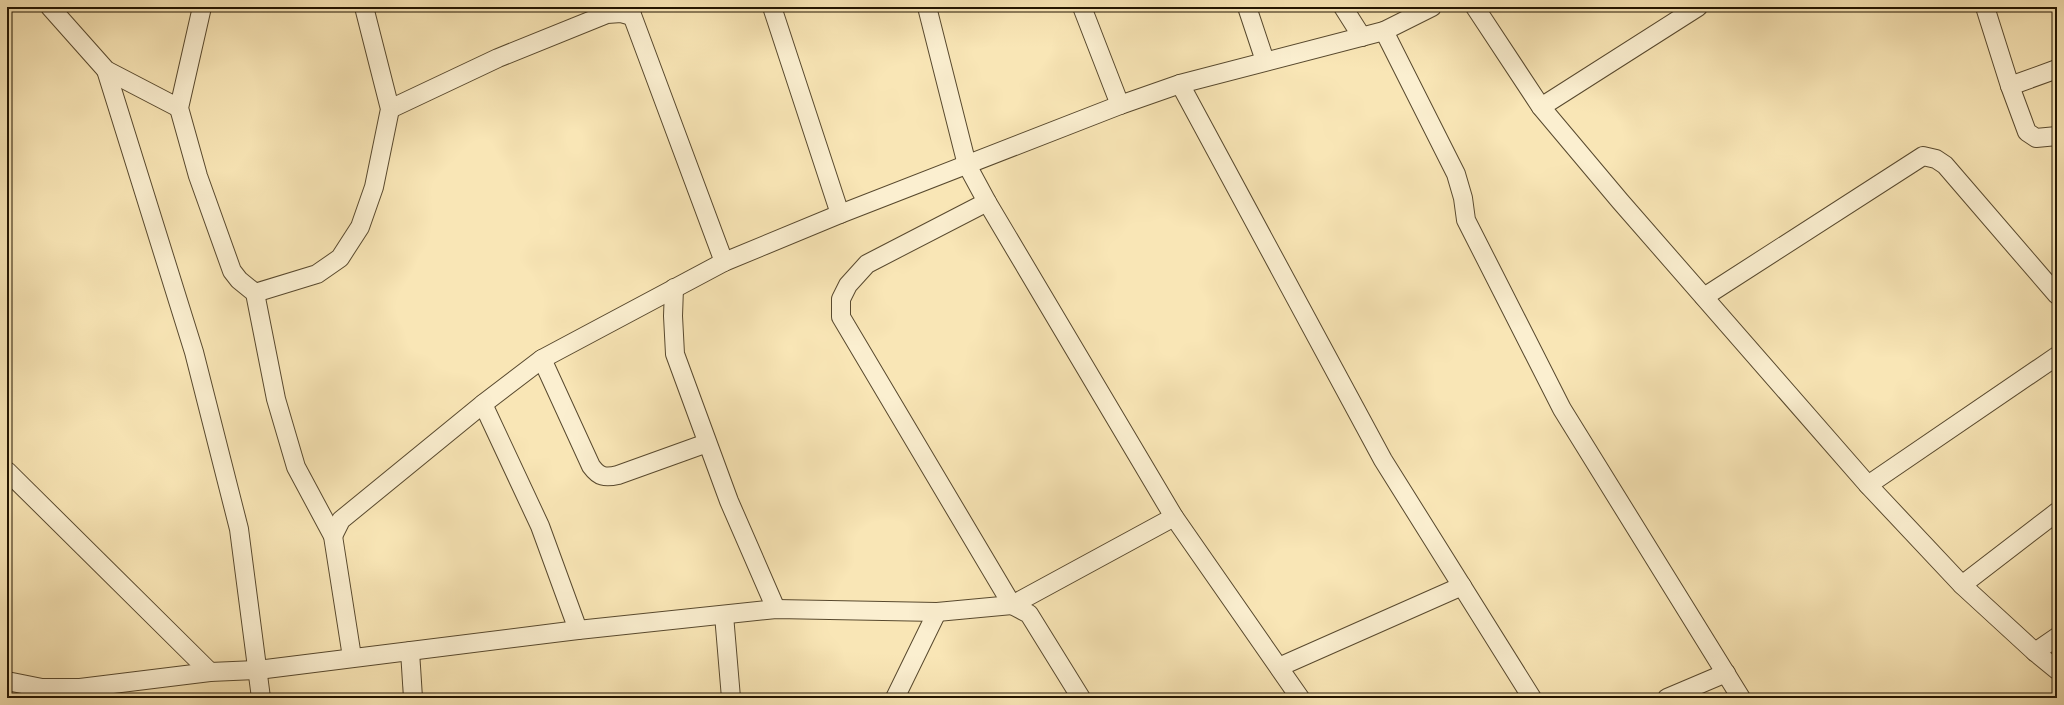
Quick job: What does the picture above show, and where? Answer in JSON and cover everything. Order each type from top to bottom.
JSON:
[{"type":"street","points":[[50,7],[106,70],[179,108]]},
{"type":"street","points":[[202,7],[179,108],[198,176],[232,271],[239,280],[256,293],[276,399],[296,467],[333,536],[352,657]]},
{"type":"street","points":[[256,293],[318,274],[340,258],[360,227],[374,186],[390,109],[364,7]]},
{"type":"street","points":[[772,7],[840,214]]},
{"type":"street","points":[[927,7],[967,165],[987,202],[1174,517],[1300,698]]},
{"type":"street","points":[[1082,7],[1120,105]]},
{"type":"street","points":[[1247,7],[1266,61]]},
{"type":"street","points":[[1343,7],[1362,37]]},
{"type":"street","points":[[333,536],[341,520],[483,404],[542,359],[724,262],[840,214],[1120,105],[1180,84],[1384,31],[1432,7]]},
{"type":"street","points":[[1475,7],[1541,107],[1868,485],[1962,585],[2035,652],[2057,670]]},
{"type":"street","points":[[1541,107],[1698,7]]},
{"type":"street","points":[[1985,7],[2010,86],[2027,132],[2036,138],[2057,136]]},
{"type":"street","points":[[390,109],[498,58],[607,14],[631,12],[724,262]]},
{"type":"street","points":[[1384,31],[1456,174],[1463,198],[1466,220],[1562,409],[1741,698]]},
{"type":"street","points":[[2010,86],[2057,69]]},
{"type":"street","points":[[106,70],[194,352],[239,529],[261,698]]},
{"type":"street","points":[[1180,84],[1383,460],[1532,698]]},
{"type":"street","points":[[1704,296],[1923,156],[1936,159],[1945,165],[2057,295]]},
{"type":"street","points":[[987,202],[867,264],[848,285],[841,299],[841,317],[1012,605],[1029,614],[1081,698]]},
{"type":"street","points":[[674,288],[673,316],[675,354],[729,501],[776,609]]},
{"type":"street","points":[[1868,485],[2057,356]]},
{"type":"street","points":[[542,359],[591,466],[597,474],[607,478],[618,475],[707,443]]},
{"type":"street","points":[[483,404],[540,526],[578,630]]},
{"type":"street","points":[[7,471],[210,672]]},
{"type":"street","points":[[1962,585],[2057,512]]},
{"type":"street","points":[[7,681],[42,688],[80,688],[210,672],[258,670],[352,657],[578,630],[776,609],[937,612],[1012,605],[1174,517]]},
{"type":"street","points":[[1279,667],[1462,586]]},
{"type":"street","points":[[895,698],[937,612]]},
{"type":"street","points":[[724,615],[731,698]]},
{"type":"street","points":[[2035,652],[2057,637]]},
{"type":"street","points":[[410,651],[413,698]]},
{"type":"street","points":[[1667,698],[1726,673]]}]
